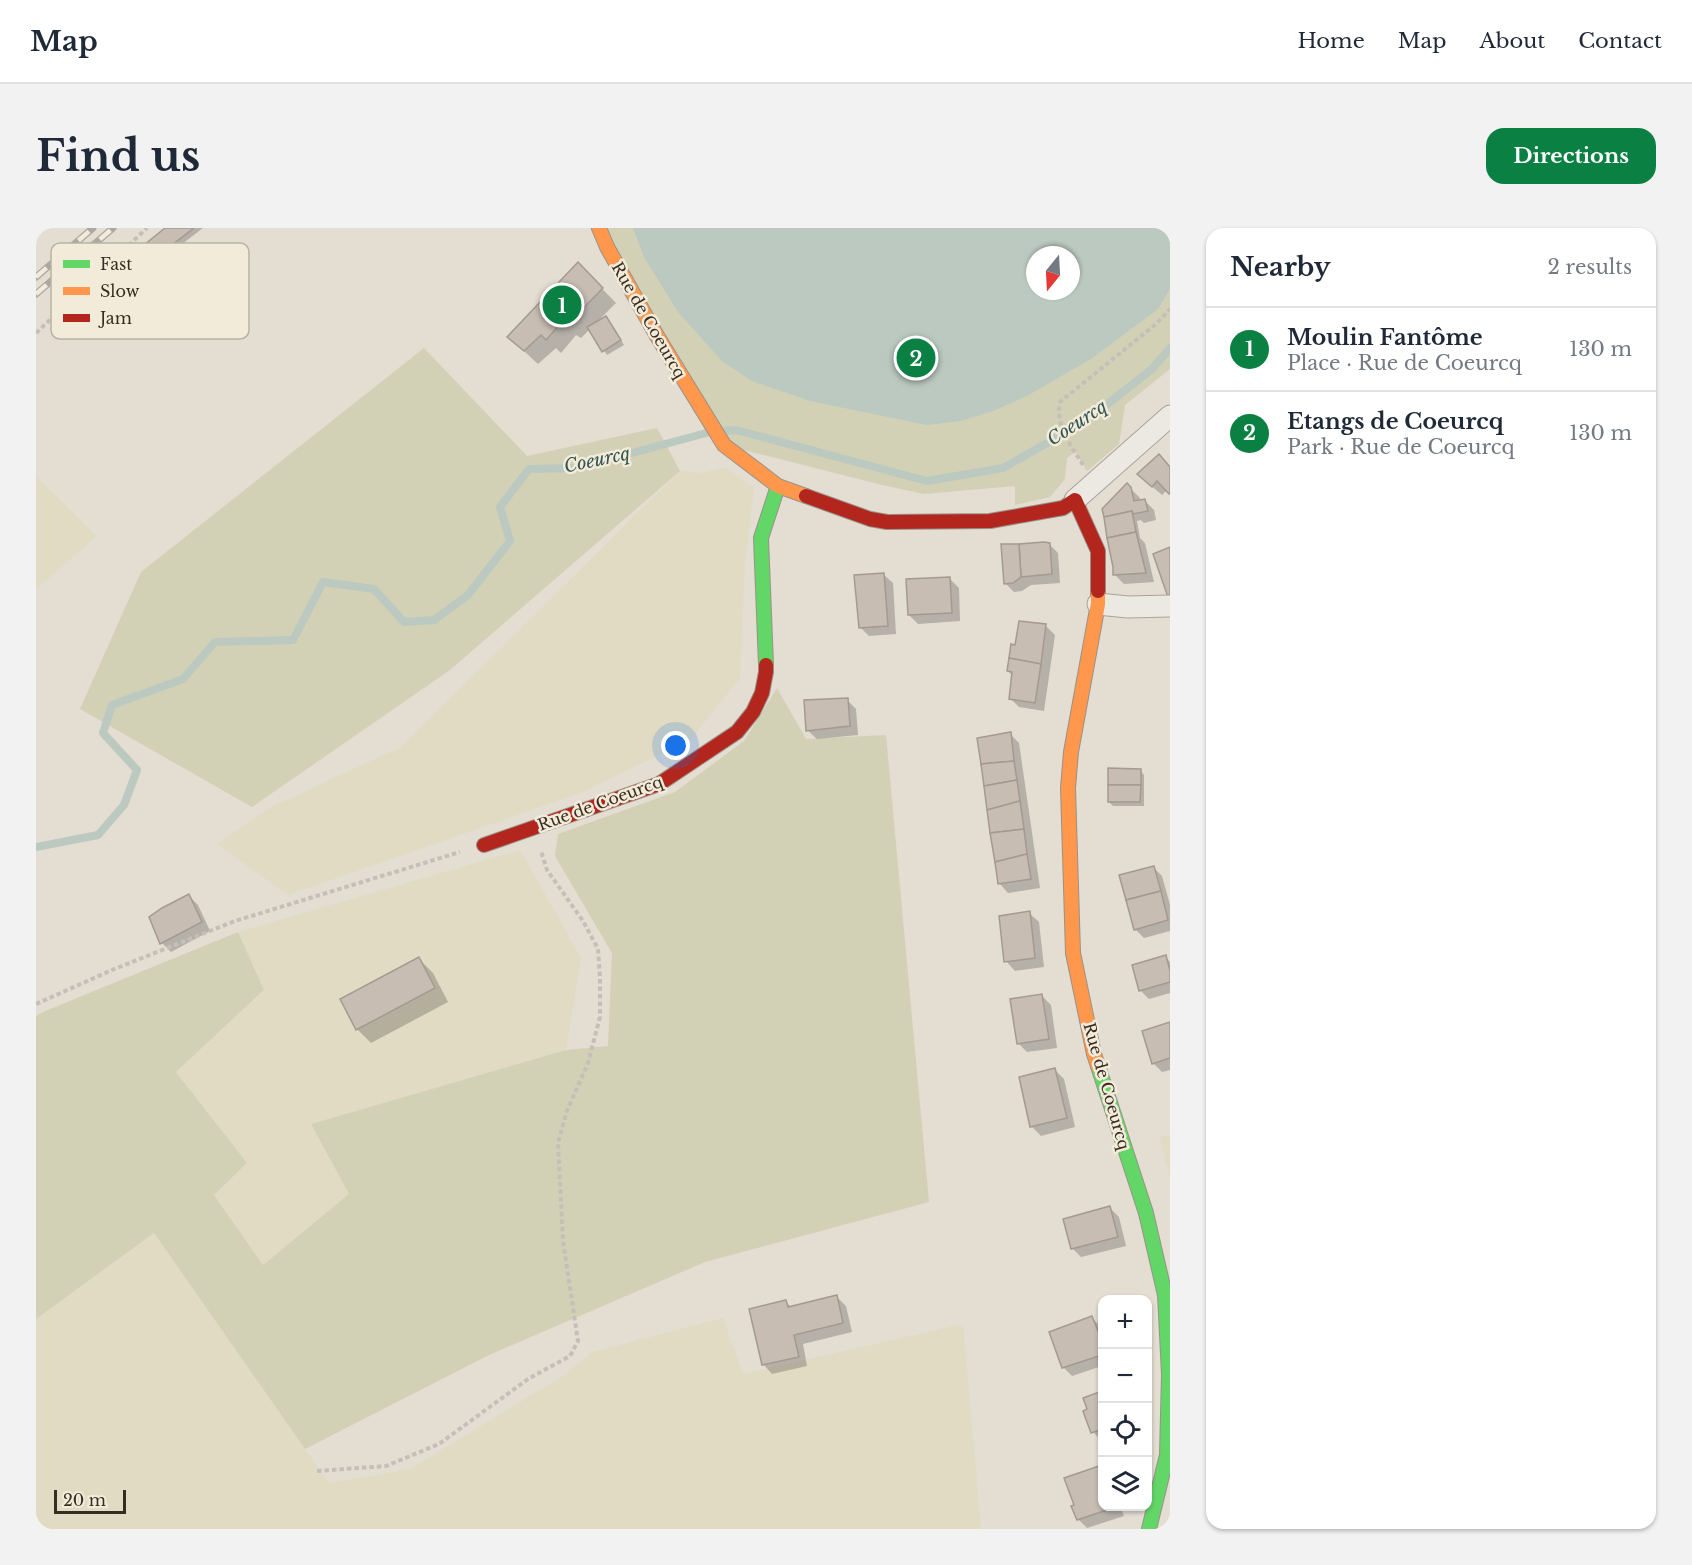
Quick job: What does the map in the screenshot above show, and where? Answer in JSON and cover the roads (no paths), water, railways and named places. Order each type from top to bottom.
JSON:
[{"type":"street","name":"Rue de Coeurcq","points":[[598,228],[657,336],[724,445],[778,486],[870,519],[887,522],[990,521],[1062,508],[1075,500],[1170,416]]},
{"type":"street","name":"Rue de Coeurcq","points":[[484,845],[659,784],[737,732],[753,712],[762,693],[766,672],[761,538],[778,486]]},
{"type":"street","name":"Rue de Coeurcq","points":[[1075,500],[1098,551],[1098,604],[1071,752],[1068,788],[1073,953],[1094,1054],[1146,1213],[1165,1294],[1169,1374],[1167,1455],[1149,1529]]},
{"type":"street","points":[[1098,604],[1128,607],[1170,606]]},
{"type":"waterway","name":"Coeurcq","points":[[722,431],[736,430],[927,481],[1003,468],[1086,421],[1152,369],[1170,348]]},
{"type":"waterway","name":"Coeurcq","points":[[36,847],[98,835],[124,805],[137,770],[103,733],[112,705],[183,679],[215,642],[293,640],[323,582],[374,589],[404,622],[434,620],[468,595],[510,541],[500,507],[529,469],[576,468],[710,432]]},
{"type":"railway","points":[[76,243],[93,228]]},
{"type":"railway","points":[[96,243],[113,228]]},
{"type":"railway","points":[[36,277],[51,264]]},
{"type":"railway","points":[[36,294],[51,281]]},
{"type":"place","name":"Moulin Fantôme","points":[[562,305]]},
{"type":"place","name":"Etangs de Coeurcq","points":[[916,358]]}]
